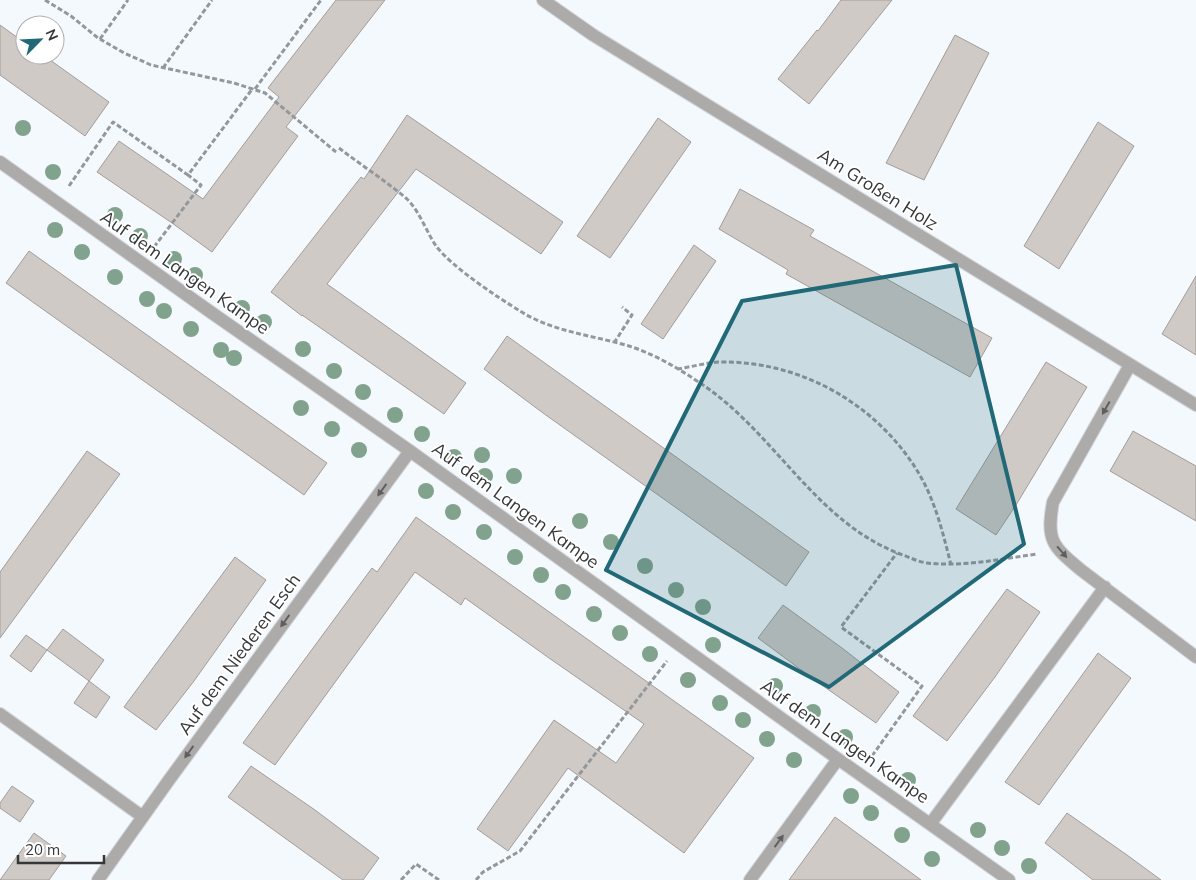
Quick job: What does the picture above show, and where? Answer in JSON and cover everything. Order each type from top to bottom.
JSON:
[{"type":"street","name":"Am Großen Holz","points":[[543,0],[594,35],[1196,405]]},
{"type":"street","name":"Auf dem Langen Kampe","points":[[0,162],[410,451],[1009,880]]},
{"type":"street","points":[[1130,365],[1053,502],[1049,522],[1052,541],[1064,556],[1196,658]]},
{"type":"street","name":"Auf dem Niederen Esch","points":[[98,880],[410,451]]},
{"type":"street","points":[[931,824],[1105,588]]},
{"type":"street","points":[[0,714],[143,817]]},
{"type":"street","points":[[750,880],[838,759]]},
{"type":"path","points":[[100,39],[128,0]]},
{"type":"path","points":[[162,68],[212,0]]},
{"type":"path","points":[[188,175],[321,0]]},
{"type":"path","points":[[47,1],[71,16],[100,39],[124,53],[151,65],[266,93],[338,150],[408,200],[418,213],[437,246],[449,260],[503,301],[523,313],[556,328],[629,346],[658,358],[702,384],[743,417],[837,516],[884,548],[924,563],[951,564],[965,564],[1060,550]]},
{"type":"path","points":[[58,203],[113,122],[201,184],[142,263]]},
{"type":"path","points":[[614,343],[632,315],[622,307]]},
{"type":"path","points":[[676,369],[716,362],[737,363],[782,370],[805,377],[845,396],[875,420],[904,451],[918,473],[941,527],[951,564]]},
{"type":"path","points":[[859,774],[922,686],[841,627],[897,553]]},
{"type":"path","points":[[476,880],[483,872],[520,851],[679,645]]},
{"type":"path","points":[[401,880],[416,864],[438,880]]},
{"type":"highlighted area","points":[[956,265],[1024,544],[829,687],[606,570],[742,301]]},
{"type":"building","points":[[336,0],[385,0],[286,127],[298,136],[212,252],[97,172],[119,141],[203,199],[279,97],[268,88]]},
{"type":"building","points":[[841,0],[892,0],[809,104],[778,79]]},
{"type":"building","points":[[0,25],[15,36],[15,65],[57,65],[109,102],[85,136],[0,75]]},
{"type":"building","points":[[955,35],[989,53],[924,180],[886,163]]},
{"type":"building","points":[[407,115],[563,222],[541,254],[416,169],[327,284],[466,383],[444,414],[302,316],[271,292],[361,177],[364,179]]},
{"type":"building","points":[[658,118],[691,142],[610,258],[577,236]]},
{"type":"building","points":[[1098,122],[1134,146],[1059,269],[1024,246]]},
{"type":"building","points":[[740,189],[814,230],[810,236],[992,338],[970,377],[786,274],[788,270],[719,229]]},
{"type":"building","points":[[694,245],[716,261],[663,339],[641,324]]},
{"type":"building","points":[[29,251],[327,463],[304,495],[6,283]]},
{"type":"building","points":[[1196,276],[1196,355],[1162,334]]},
{"type":"building","points":[[507,336],[809,552],[786,586],[484,369]]},
{"type":"building","points":[[1046,362],[1087,387],[996,535],[956,509]]},
{"type":"building","points":[[1133,431],[1196,466],[1196,521],[1110,471]]},
{"type":"building","points":[[87,451],[120,474],[0,638],[0,572]]},
{"type":"building","points":[[416,517],[754,758],[684,853],[568,768],[508,851],[477,829],[554,720],[616,763],[644,724],[465,598],[461,605],[415,572],[275,765],[243,743],[372,568],[377,572]]},
{"type":"building","points":[[235,557],[266,580],[194,681],[156,730],[124,707]]},
{"type":"building","points":[[1007,589],[1040,612],[995,677],[947,741],[913,716]]},
{"type":"building","points":[[783,605],[899,692],[876,723],[758,638]]},
{"type":"building","points":[[63,629],[104,660],[89,681],[47,650]]},
{"type":"building","points":[[26,635],[47,650],[31,672],[10,656]]},
{"type":"building","points":[[1098,653],[1131,678],[1039,805],[1005,782]]},
{"type":"building","points":[[89,681],[110,697],[96,718],[74,703]]},
{"type":"building","points":[[251,766],[315,810],[379,858],[363,880],[343,880],[228,797]]},
{"type":"building","points":[[12,786],[34,801],[20,822],[0,808],[0,803]]},
{"type":"building","points":[[1067,813],[1161,880],[1093,880],[1045,843]]},
{"type":"building","points":[[835,817],[921,880],[789,880]]},
{"type":"building","points":[[34,833],[66,856],[49,880],[0,880]]}]
